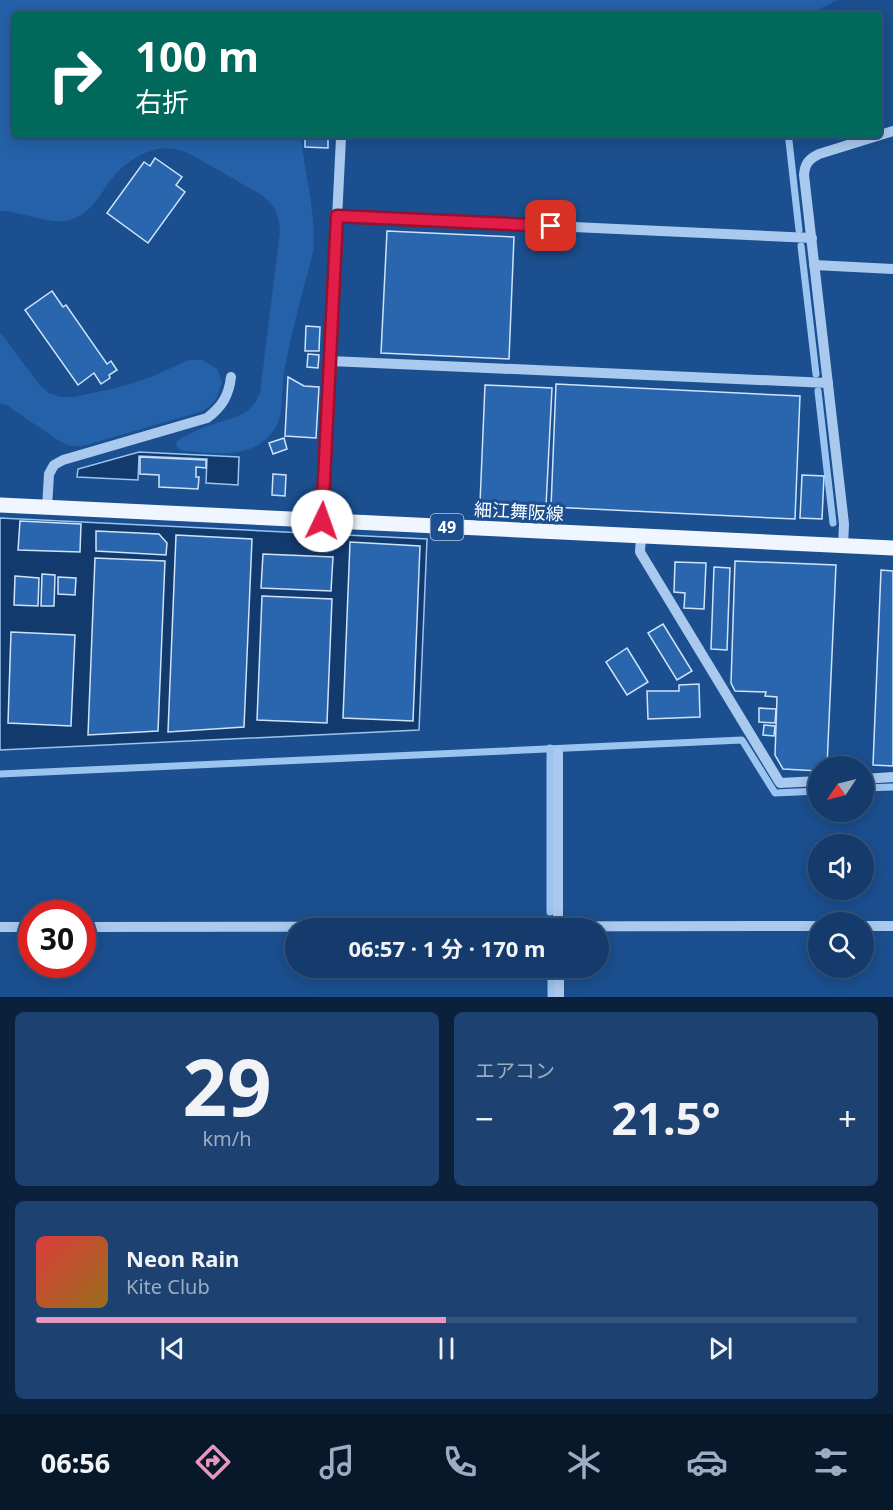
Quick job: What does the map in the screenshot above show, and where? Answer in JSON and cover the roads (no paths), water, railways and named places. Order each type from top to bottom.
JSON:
[{"type":"main road","name":"細江舞阪線","points":[[0,505],[893,548]]},
{"type":"street","points":[[322,521],[341,138]]},
{"type":"street","points":[[843,546],[844,524],[804,175],[805,165],[810,158],[871,138]]},
{"type":"street","points":[[337,216],[812,238]]},
{"type":"street","points":[[814,265],[893,269]]},
{"type":"street","points":[[330,361],[828,383]]},
{"type":"street","points":[[47,508],[49,474],[54,465],[63,460],[207,418],[225,401],[230,389],[231,376]]},
{"type":"street","points":[[641,536],[640,552],[780,783],[808,782]]},
{"type":"street","points":[[558,753],[558,918]]},
{"type":"street","points":[[874,778],[893,777]]},
{"type":"street","points":[[609,927],[808,926]]},
{"type":"street","points":[[874,926],[893,926]]},
{"type":"street","points":[[0,927],[18,927]]},
{"type":"street","points":[[96,927],[285,927]]},
{"type":"street","points":[[558,978],[559,997]]},
{"type":"waterway","points":[[788,138],[799,230]]},
{"type":"waterway","points":[[801,246],[816,374]]},
{"type":"waterway","points":[[818,391],[833,523]]},
{"type":"waterway","points":[[0,774],[742,740],[775,793],[808,792]]},
{"type":"waterway","points":[[550,748],[550,912]]},
{"type":"waterway","points":[[874,788],[893,787]]},
{"type":"waterway","points":[[551,978],[551,997]]}]
